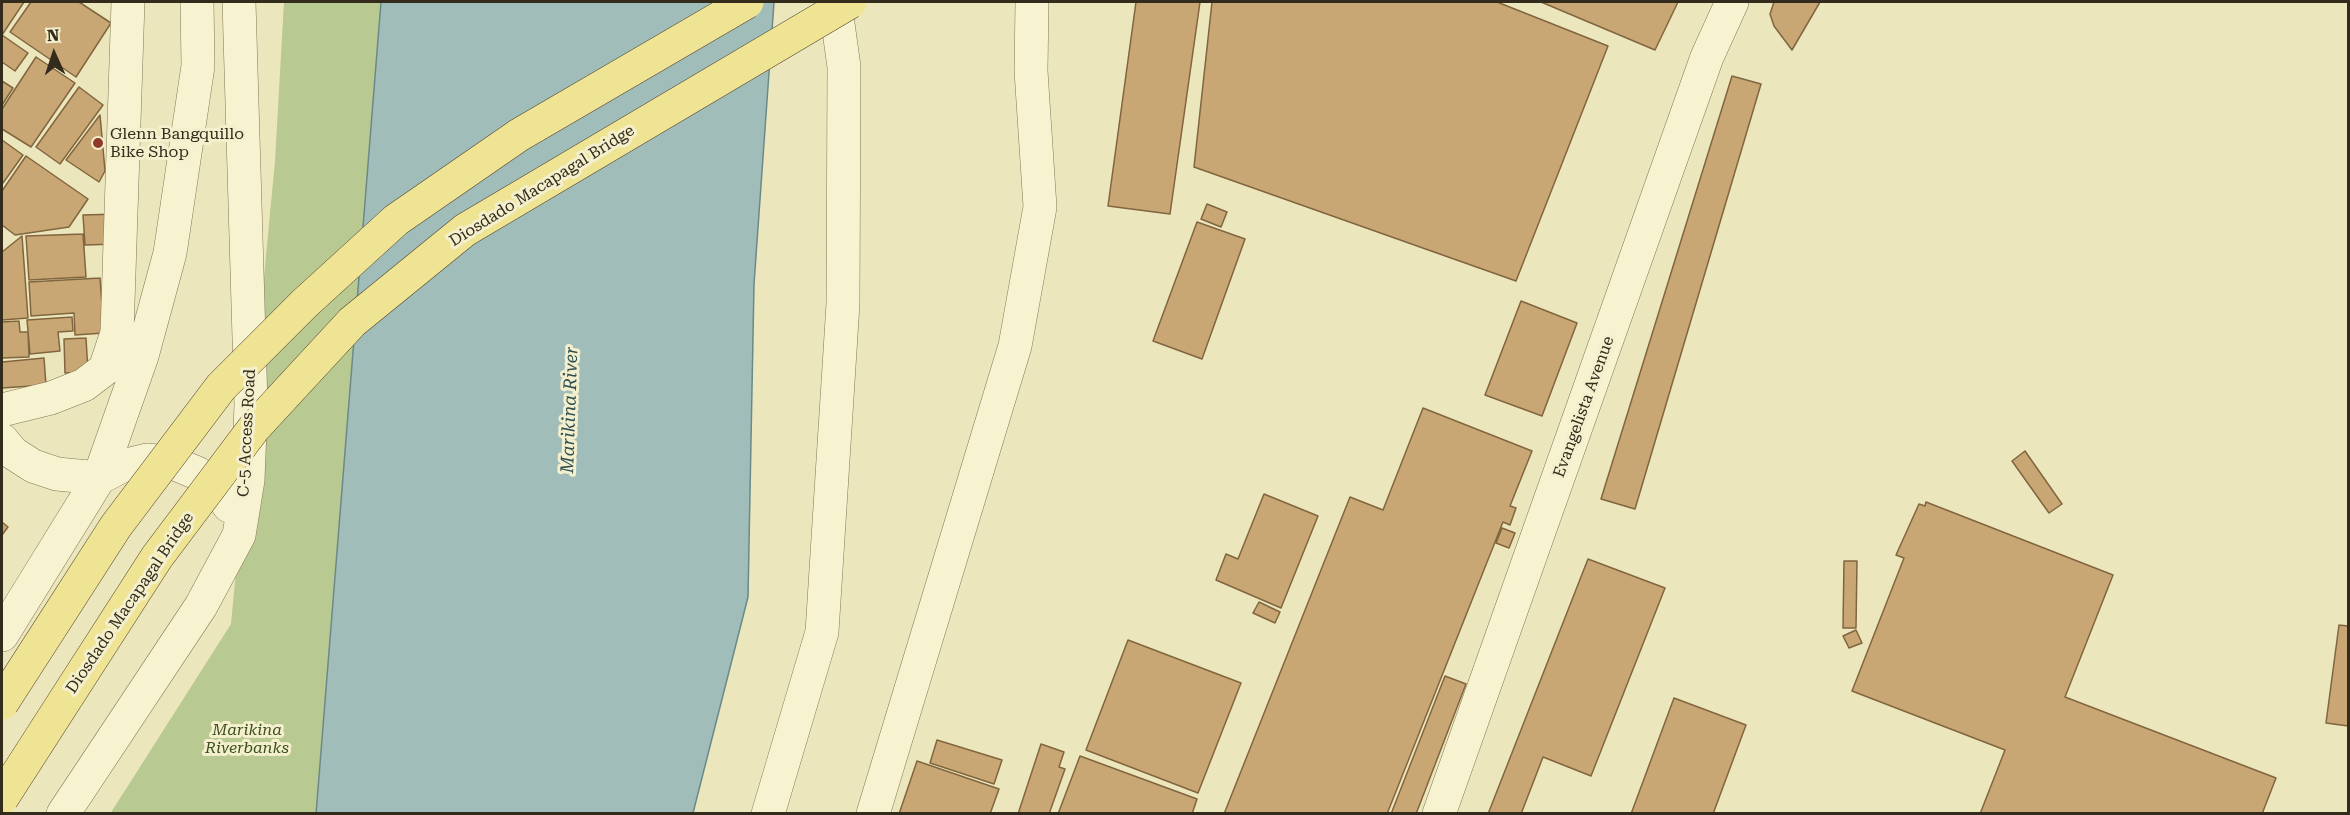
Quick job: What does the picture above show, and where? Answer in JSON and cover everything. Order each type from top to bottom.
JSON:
[{"type":"main road","points":[[2,703],[116,525],[221,387],[305,303],[396,220],[519,135],[747,2]]},
{"type":"main road","name":"Diosdado Macapagal Bridge","points":[[2,798],[157,557],[254,428],[352,322],[465,230],[850,2]]},
{"type":"street","points":[[2,410],[51,398],[84,385],[105,369],[117,333],[128,2]]},
{"type":"street","points":[[2,635],[99,478],[142,356],[170,253],[198,66],[197,2]]},
{"type":"street","name":"C-5 Access Road","points":[[63,813],[201,606],[238,535],[248,480],[251,405],[239,2]]},
{"type":"street","points":[[768,813],[822,632],[843,304],[844,67],[835,2]]},
{"type":"street","points":[[873,813],[1015,346],[1040,207],[1031,71],[1032,2]]},
{"type":"street","name":"Evangelista Avenue","points":[[1439,813],[1707,57],[1732,2]]},
{"type":"street","points":[[2,440],[13,453],[33,466],[57,474],[99,478],[122,466],[147,460],[181,466],[197,472],[217,489],[231,510],[238,535]]},
{"type":"green space","name":"Marikina Riverbanks","points":[[284,2],[381,2],[316,813],[110,814],[231,624],[275,161]]},
{"type":"water","name":"Marikina River","points":[[381,2],[774,2],[754,284],[748,597],[693,813],[316,814]]},
{"type":"building","points":[[2,2],[24,2],[2,35]]},
{"type":"building","points":[[31,2],[79,2],[111,23],[76,77],[10,32]]},
{"type":"building","points":[[1136,2],[1200,2],[1170,214],[1108,206]]},
{"type":"building","points":[[1212,2],[1497,2],[1608,46],[1516,281],[1194,167]]},
{"type":"building","points":[[1541,2],[1678,2],[1655,50]]},
{"type":"building","points":[[1774,2],[1820,2],[1792,50],[1774,26],[1770,14]]},
{"type":"building","points":[[2,35],[28,53],[15,71],[2,62]]},
{"type":"building","points":[[36,57],[75,83],[31,147],[2,129],[2,109]]},
{"type":"building","points":[[1732,76],[1761,84],[1635,509],[1601,499]]},
{"type":"building","points":[[2,81],[13,88],[2,105]]},
{"type":"building","points":[[79,87],[103,105],[60,164],[36,147]]},
{"type":"building","points":[[100,115],[105,171],[99,182],[66,160]]},
{"type":"building","points":[[2,140],[23,155],[3,183],[2,183]]},
{"type":"building","points":[[26,156],[88,199],[69,227],[15,235],[2,225],[2,191]]},
{"type":"building","points":[[1207,204],[1227,212],[1221,227],[1201,219]]},
{"type":"building","points":[[119,214],[118,244],[85,245],[83,215]]},
{"type":"building","points":[[1197,222],[1245,239],[1202,359],[1153,341]]},
{"type":"building","points":[[83,234],[86,277],[29,280],[26,236]]},
{"type":"building","points":[[22,236],[28,318],[2,320],[2,252]]},
{"type":"building","points":[[100,278],[104,333],[75,335],[74,313],[31,316],[29,282]]},
{"type":"building","points":[[1521,301],[1577,323],[1542,416],[1485,395]]},
{"type":"building","points":[[72,317],[73,331],[58,332],[60,351],[30,354],[27,320]]},
{"type":"building","points":[[19,321],[20,332],[28,332],[29,357],[2,358],[2,322]]},
{"type":"building","points":[[86,338],[88,372],[65,373],[64,339]]},
{"type":"building","points":[[44,358],[46,385],[2,388],[2,362]]},
{"type":"building","points":[[1423,408],[1532,451],[1510,506],[1516,508],[1510,525],[1503,522],[1387,814],[1224,814],[1350,497],[1383,510]]},
{"type":"building","points":[[2025,451],[2062,504],[2049,513],[2012,461]]},
{"type":"building","points":[[1264,494],[1318,516],[1281,608],[1216,580],[1226,554],[1238,559]]},
{"type":"building","points":[[1926,502],[2113,575],[2065,697],[2276,778],[2262,814],[1980,814],[2005,750],[1852,691],[1904,558],[1896,555],[1919,504],[1925,506]]},
{"type":"building","points":[[2,522],[8,527],[2,535]]},
{"type":"building","points":[[1502,528],[1515,533],[1509,548],[1496,543]]},
{"type":"building","points":[[1588,559],[1665,588],[1591,776],[1543,757],[1521,814],[1488,814]]},
{"type":"building","points":[[1844,561],[1857,561],[1856,628],[1843,628]]},
{"type":"building","points":[[1259,602],[1280,612],[1275,623],[1253,613]]},
{"type":"building","points":[[2339,625],[2348,626],[2348,726],[2326,723]]},
{"type":"building","points":[[1856,630],[1862,643],[1849,648],[1843,636]]},
{"type":"building","points":[[1128,640],[1241,683],[1198,793],[1086,750]]},
{"type":"building","points":[[1445,676],[1466,684],[1416,814],[1391,814]]},
{"type":"building","points":[[1674,698],[1746,725],[1713,814],[1631,814]]},
{"type":"building","points":[[937,740],[1002,760],[994,784],[930,763]]},
{"type":"building","points":[[1041,744],[1064,752],[1059,767],[1065,769],[1049,814],[1018,814]]},
{"type":"building","points":[[1080,756],[1197,799],[1192,814],[1058,814]]},
{"type":"building","points":[[917,761],[999,789],[990,814],[899,814]]},
{"type":"place","name":"Glenn Bangquillo Bike Shop","points":[[98,143]]}]
